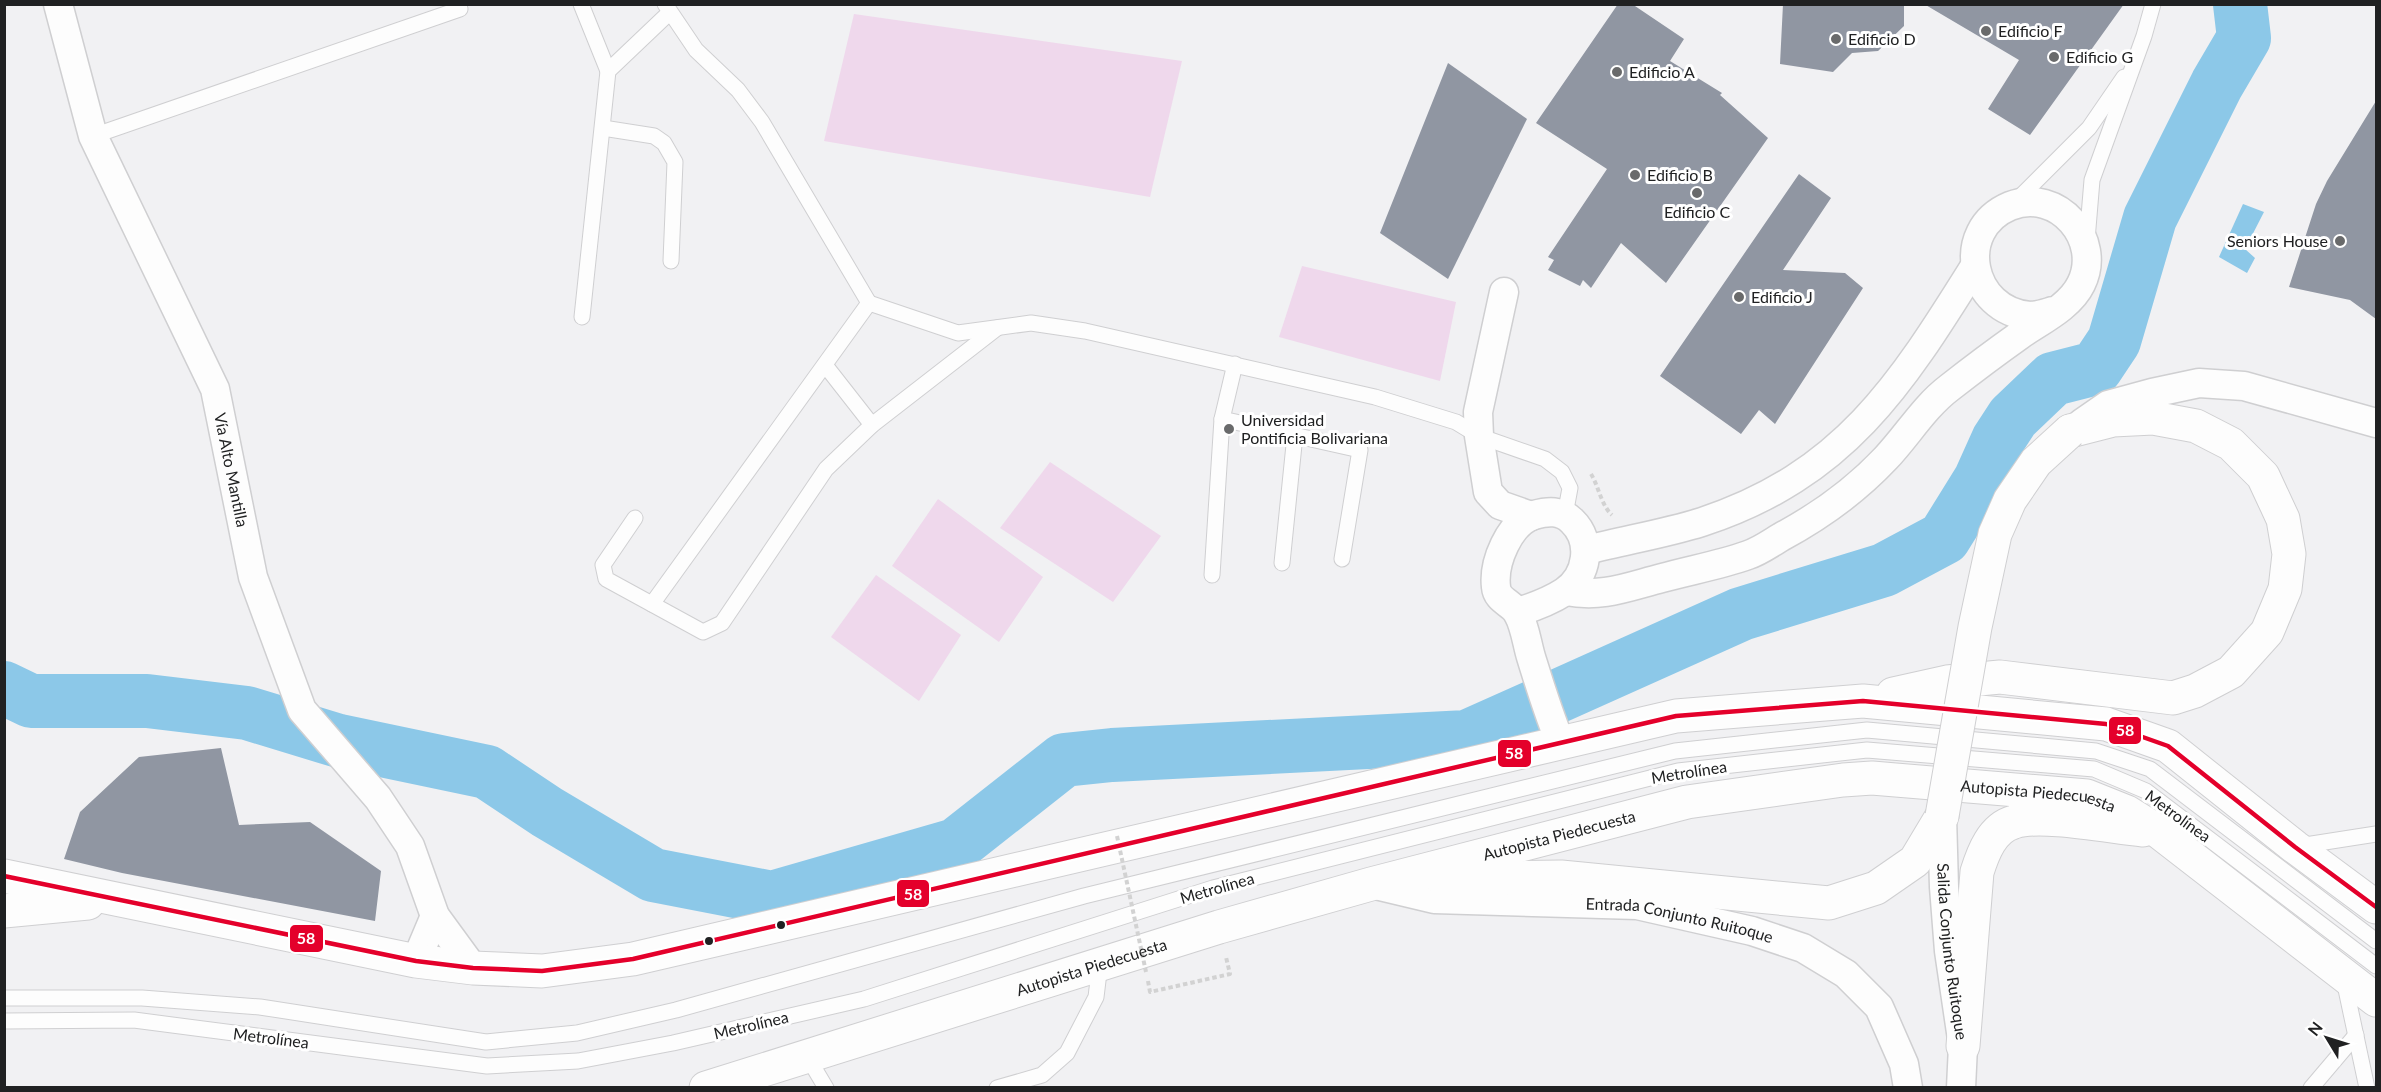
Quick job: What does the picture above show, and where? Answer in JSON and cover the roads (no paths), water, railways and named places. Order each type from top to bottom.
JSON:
[{"type":"highway","points":[[4,876],[416,961],[473,968],[542,971],[633,959],[1676,716],[1863,700],[1947,682],[2000,677],[2173,698],[2195,692],[2231,672],[2268,632],[2285,589],[2289,554],[2283,519],[2263,476],[2231,444],[2196,426],[2153,418],[2113,420],[2070,431],[2036,462],[2010,500],[1995,534],[1974,627],[1942,816],[1915,861],[1876,888],[1829,903],[1561,877],[1466,878],[1371,884]]},
{"type":"highway","points":[[1863,700],[2106,724],[2168,746],[2295,847],[2376,907]]},
{"type":"highway","name":"Autopista Piedecuesta","points":[[706,1088],[1219,927],[1371,884],[1687,802],[1872,778],[2087,796],[2127,812],[2159,832],[2376,1000]]},
{"type":"highway","points":[[1963,1046],[1977,872],[1983,852],[1994,835],[2012,822],[2034,819],[2159,832]]},
{"type":"highway","points":[[4,911],[120,900]]},
{"type":"street","name":"Vía Alto Mantilla","points":[[58,4],[93,136],[215,388],[253,578],[302,710],[378,798],[410,846],[435,916],[473,968]]},
{"type":"street","points":[[1566,591],[1595,595],[1709,567],[1750,554],[1820,516],[1886,458],[1939,395],[2070,301],[2081,285],[2088,266],[2087,247],[2081,232],[2071,219],[2058,209],[2043,203],[2026,202],[2010,206],[1995,216],[1982,230],[1976,247],[1975,266],[1981,285],[1994,302],[2012,312],[2033,316],[2053,311]]},
{"type":"street","points":[[1587,550],[1616,542],[1659,535],[1704,521],[1772,494],[1804,473],[1860,427],[1888,395],[1925,345],[1975,266]]},
{"type":"street","points":[[1504,292],[1478,412],[1479,436],[1488,492],[1500,505],[1532,516]]},
{"type":"street","points":[[2070,431],[2108,405],[2199,383],[2244,386],[2376,423]]},
{"type":"street","points":[[1518,612],[1538,606],[1566,591],[1580,573],[1587,550],[1582,534],[1565,515],[1554,511],[1532,516],[1511,534],[1500,552],[1495,575],[1496,590],[1505,603],[1518,612],[1561,744]]},
{"type":"street","name":"Salida Conjunto Ruitoque","points":[[1942,816],[1949,951],[1963,1046],[1961,1088]]},
{"type":"street","name":"Entrada Conjunto Ruitoque","points":[[1371,884],[1434,899],[1636,905],[1752,931],[1803,948],[1846,974],[1879,1006],[1904,1065],[1908,1088]]},
{"type":"street","points":[[416,961],[435,916]]},
{"type":"lane","points":[[581,4],[608,71],[582,317]]},
{"type":"lane","points":[[2087,247],[2092,180],[2138,54],[2153,4]]},
{"type":"lane","points":[[93,136],[460,9]]},
{"type":"lane","points":[[608,71],[667,9],[696,50],[738,90],[762,122],[869,303],[958,333],[1031,323],[1085,331],[1375,397],[1456,422],[1479,436],[1545,459],[1562,472],[1570,488],[1565,515]]},
{"type":"lane","points":[[2010,206],[2089,128],[2138,54]]},
{"type":"lane","points":[[603,128],[654,136],[664,143],[675,162],[671,261]]},
{"type":"lane","points":[[652,604],[869,303]]},
{"type":"lane","points":[[635,518],[603,565],[606,579],[703,632],[722,622],[826,470],[872,425],[997,328]]},
{"type":"lane","points":[[1212,575],[1222,419],[1235,364]]},
{"type":"lane","points":[[825,365],[872,425]]},
{"type":"lane","points":[[1222,419],[1360,450],[1342,559]]},
{"type":"lane","points":[[1282,563],[1296,435]]},
{"type":"lane","name":"Metrolínea","points":[[4,998],[141,998],[260,1007],[486,1042],[577,1033],[676,1010],[1084,896],[1675,751],[1867,730],[2096,751],[2150,769],[2376,941]]},
{"type":"lane","name":"Metrolínea","points":[[4,1021],[134,1020],[487,1066],[578,1061],[673,1044],[864,999],[1213,888],[1678,771],[1867,750],[2094,770],[2146,791],[2376,966]]},
{"type":"lane","points":[[2295,847],[2376,834]]},
{"type":"lane","points":[[997,1088],[1042,1075],[1067,1053],[1096,997],[1100,964]]},
{"type":"lane","points":[[2342,974],[2367,1088]]},
{"type":"lane","points":[[2312,1088],[2356,1035]]},
{"type":"lane","points":[[807,1056],[826,1088]]},
{"type":"water","points":[[2243,204],[2264,212],[2245,249],[2255,258],[2247,273],[2219,257]]},
{"type":"waterway","points":[[4,688],[31,701],[147,701],[247,713],[339,741],[487,772],[547,812],[653,875],[772,898],[956,845],[1064,760],[1112,755],[1467,737],[1741,614],[1884,570],[1944,538],[1980,480],[1998,440],[2013,417],[2053,379],[2096,368],[2114,341],[2150,218],[2217,84],[2244,38],[2240,4]]},
{"type":"place","name":"Edificio F","points":[[1986,31]]},
{"type":"place","name":"Edificio D","points":[[1836,39]]},
{"type":"place","name":"Edificio G","points":[[2054,57]]},
{"type":"place","name":"Edificio A","points":[[1617,72]]},
{"type":"place","name":"Edificio B","points":[[1635,175]]},
{"type":"place","name":"Edificio C","points":[[1697,193]]},
{"type":"place","name":"Seniors House","points":[[2340,241]]},
{"type":"place","name":"Edificio J","points":[[1739,297]]},
{"type":"place","name":"Universidad Pontificia Bolivariana","points":[[1229,429]]}]
